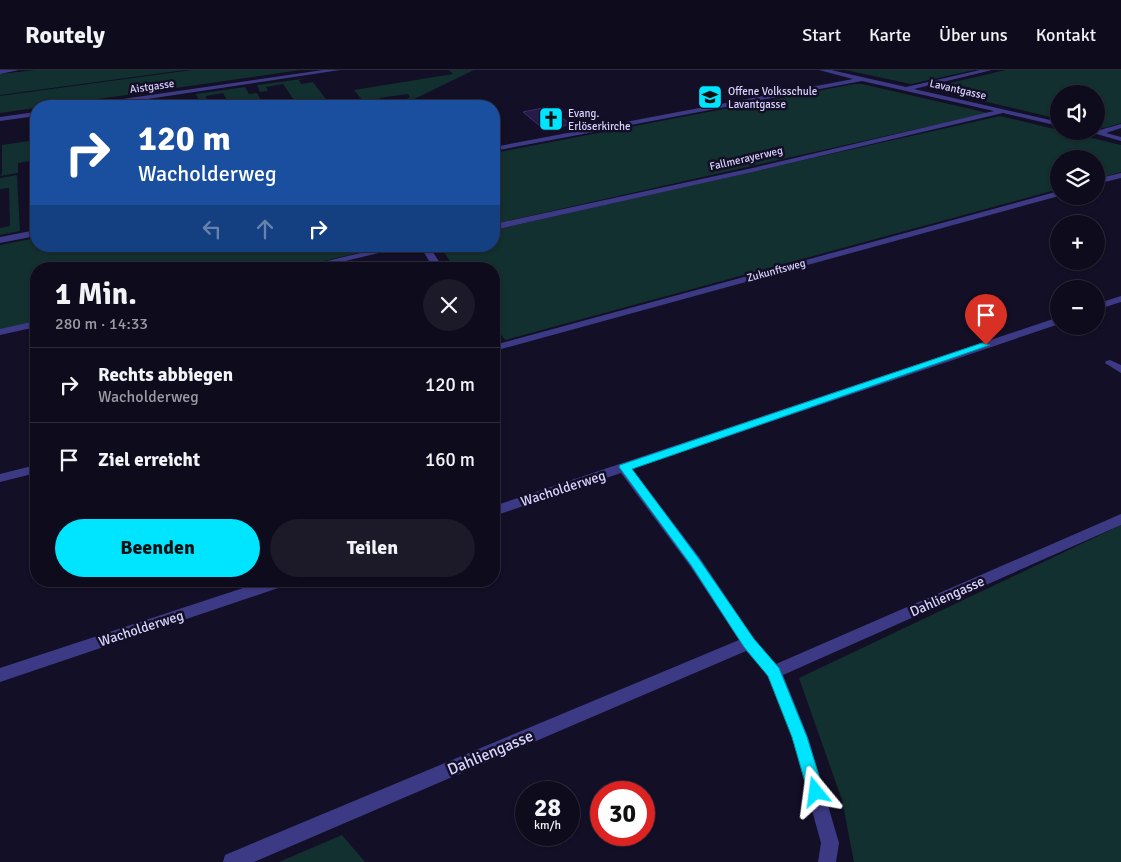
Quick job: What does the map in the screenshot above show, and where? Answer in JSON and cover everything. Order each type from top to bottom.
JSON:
[{"type":"street","points":[[0,72],[16,70]]},
{"type":"street","name":"Aistgasse","points":[[130,100],[338,70]]},
{"type":"street","name":"Lavantgasse","points":[[822,70],[1050,122]]},
{"type":"street","points":[[904,89],[989,70]]},
{"type":"street","points":[[500,148],[863,79]]},
{"type":"street","name":"Fallmerayerweg","points":[[500,226],[1004,112]]},
{"type":"street","points":[[0,119],[30,115]]},
{"type":"street","points":[[1105,130],[1121,126]]},
{"type":"street","points":[[1105,135],[1121,139]]},
{"type":"street","points":[[1105,180],[1121,176]]},
{"type":"street","name":"Zukunftsweg","points":[[500,346],[1050,195]]},
{"type":"street","points":[[0,240],[30,234]]},
{"type":"street","points":[[330,262],[376,252]]},
{"type":"street","points":[[1105,304],[1121,298]]},
{"type":"street","name":"Wacholderweg","points":[[500,509],[1050,323]]},
{"type":"street","points":[[0,332],[30,325]]},
{"type":"street","points":[[1110,363],[1121,370]]},
{"type":"street","points":[[624,467],[695,562],[749,643],[774,672],[800,737],[828,835],[830,843],[826,862]]},
{"type":"street","points":[[0,478],[30,470]]},
{"type":"street","name":"Dahliengasse","points":[[774,672],[1121,519]]},
{"type":"street","name":"Wacholderweg","points":[[0,675],[264,587]]},
{"type":"street","name":"Dahliengasse","points":[[232,862],[749,643]]},
{"type":"green space","points":[[35,70],[185,70],[0,95],[0,74]]},
{"type":"green space","points":[[192,70],[301,70],[91,100],[30,100],[30,109],[0,113],[0,96]]},
{"type":"green space","points":[[449,70],[474,70],[412,100],[405,100],[410,97],[408,94],[379,98],[382,100],[362,100],[354,90],[453,74]]},
{"type":"green space","points":[[845,70],[974,70],[911,84]]},
{"type":"green space","points":[[1006,70],[1121,70],[1121,123],[1105,128],[1105,85],[1050,85],[1050,117],[928,88]]},
{"type":"green space","points":[[309,78],[299,80],[301,84],[313,82],[326,100],[294,100],[283,84],[266,87],[268,91],[260,92],[257,85]]},
{"type":"green space","points":[[854,84],[862,84],[988,113],[500,223],[500,152]]},
{"type":"green space","points":[[245,87],[249,94],[257,93],[261,100],[227,100],[223,93],[206,96],[207,100],[199,100],[196,94]]},
{"type":"green space","points":[[1000,116],[1050,128],[1050,140],[1100,140],[1121,145],[1121,172],[1105,176],[1105,150],[1050,150],[1050,191],[505,340],[500,333],[500,262],[450,262],[444,252],[500,252],[500,229]]},
{"type":"green space","points":[[30,141],[30,161],[18,163],[18,173],[0,176],[2,173],[2,145]]},
{"type":"green space","points":[[17,175],[20,231],[0,235],[0,228],[10,226],[9,188],[0,189],[0,178]]},
{"type":"green space","points":[[30,239],[30,252],[363,252],[319,262],[30,262],[30,325],[0,332],[0,245]]},
{"type":"green space","points":[[1121,525],[1121,862],[854,862],[842,800],[799,678]]},
{"type":"green space","points":[[342,835],[365,862],[279,862]]},
{"type":"building","name":"Evang. Erlöserkirche","points":[[548,107],[570,124],[546,131],[523,112]]},
{"type":"place","name":"Offene Volksschule Lavantgasse","points":[[710,97]]},
{"type":"place","name":"Evang. Erlöserkirche","points":[[551,119]]},
{"type":"route","points":[[816,792],[800,737],[774,672],[749,643],[695,562],[624,467],[986,345]]}]
